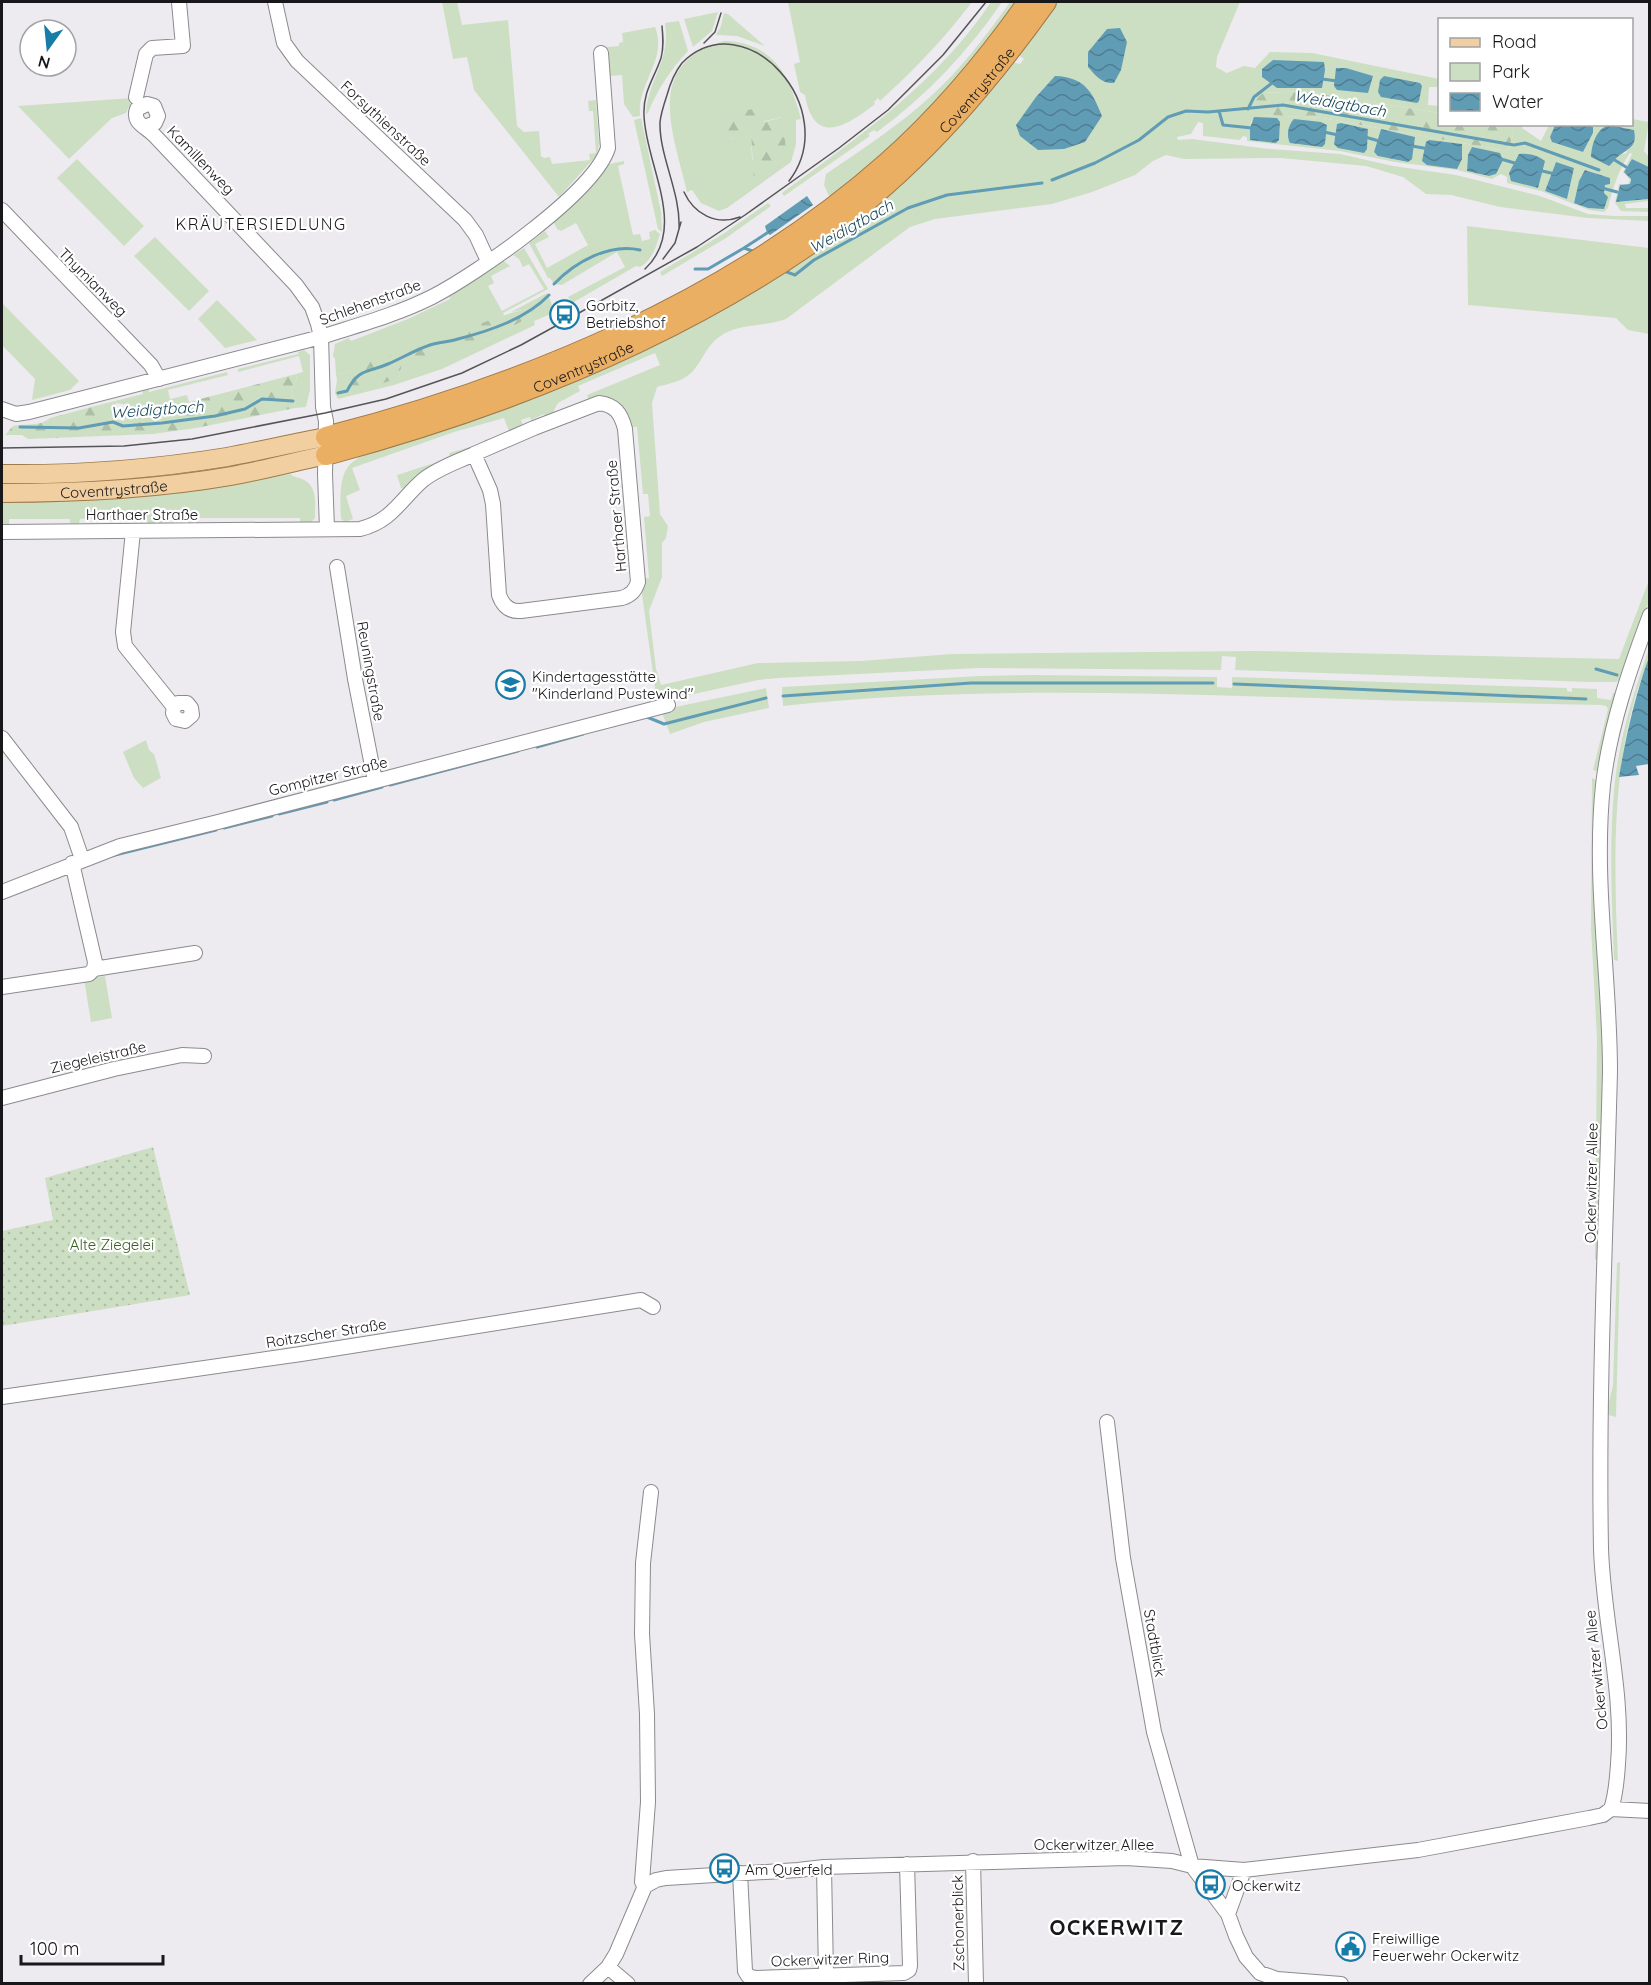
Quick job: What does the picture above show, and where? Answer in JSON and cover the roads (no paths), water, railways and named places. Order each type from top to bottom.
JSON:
[{"type":"highway","name":"Coventrystraße","points":[[326,446],[410,414],[480,391],[602,341],[689,299],[770,252],[833,208],[888,163],[916,136],[957,93],[996,46],[1028,2]]},
{"type":"highway","name":"Coventrystraße","points":[[326,446],[415,430],[549,381],[697,312],[782,261],[843,219],[932,141],[974,96],[1046,2]]},
{"type":"main road","name":"Coventrystraße","points":[[2,474],[80,472],[164,466],[326,446]]},
{"type":"main road","name":"Coventrystraße","points":[[2,493],[87,492],[159,486],[230,476],[326,446]]},
{"type":"street","points":[[136,97],[146,54],[152,48],[183,46],[180,2]]},
{"type":"street","name":"Forsythienstraße","points":[[275,2],[281,34],[290,52],[319,83],[465,220],[476,235],[488,261]]},
{"type":"street","name":"Schlehenstraße","points":[[2,409],[16,414],[29,412],[321,338],[367,323],[434,296],[516,242],[568,200],[604,159],[608,148],[601,53]]},
{"type":"street","name":"Kamillenweg","points":[[145,127],[296,285],[312,307],[321,338],[326,446]]},
{"type":"street","name":"Thymianweg","points":[[2,210],[151,365],[159,379]]},
{"type":"street","name":"Harthaer Straße","points":[[2,532],[360,529],[374,526],[385,519],[424,480],[439,470],[474,454],[592,404],[599,403],[612,406],[619,413],[625,429],[638,582],[633,592],[622,598],[515,612],[506,608],[499,595],[491,497],[474,454]]},
{"type":"street","points":[[326,446],[327,529]]},
{"type":"street","points":[[133,531],[123,638],[126,646],[174,707]]},
{"type":"street","name":"Reuningstraße","points":[[337,567],[355,679],[375,780]]},
{"type":"street","name":"Ockerwitzer Allee","points":[[645,1886],[666,1878],[824,1867],[973,1861],[1126,1858],[1244,1870],[1418,1850],[1589,1818],[1603,1815],[1611,1809],[1617,1782],[1620,1719],[1601,1550],[1601,1410],[1610,1034],[1602,926],[1600,823],[1604,784],[1617,713],[1650,615]]},
{"type":"street","name":"Gompitzer Straße","points":[[2,892],[120,846],[668,705]]},
{"type":"street","points":[[2,738],[71,827],[95,962],[94,969]]},
{"type":"street","points":[[2,987],[89,974],[94,969],[195,953]]},
{"type":"street","name":"Ziegeleistraße","points":[[2,1098],[114,1069],[182,1055],[204,1056]]},
{"type":"street","name":"Roitzscher Straße","points":[[2,1397],[301,1354],[641,1300],[653,1307]]},
{"type":"street","name":"Stadtblick","points":[[1107,1422],[1123,1558],[1154,1732],[1192,1866]]},
{"type":"street","points":[[590,1983],[608,1967],[645,1886],[642,1882],[648,1802],[647,1714],[642,1634],[643,1563],[651,1492]]},
{"type":"street","points":[[1611,1809],[1650,1811]]},
{"type":"street","name":"Zschonerblick","points":[[973,1861],[976,1983]]},
{"type":"street","name":"Ockerwitzer Ring","points":[[740,1873],[745,1971],[748,1976],[755,1978],[904,1973],[909,1971],[910,1966],[907,1864]]},
{"type":"street","points":[[1192,1866],[1228,1914],[1246,1957],[1260,1973],[1277,1979],[1341,1983]]},
{"type":"street","points":[[824,1867],[826,1975]]},
{"type":"street","points":[[1228,1914],[1244,1870]]},
{"type":"street","points":[[608,1967],[628,1983]]},
{"type":"water","points":[[1120,28],[1127,42],[1121,70],[1114,83],[1110,83],[1099,78],[1088,67],[1088,52],[1107,29]]},
{"type":"water","points":[[1273,60],[1324,62],[1322,88],[1277,88],[1262,77],[1262,69]]},
{"type":"water","points":[[1336,68],[1346,68],[1373,76],[1368,93],[1337,90],[1334,86]]},
{"type":"water","points":[[1055,76],[1073,79],[1086,87],[1095,99],[1102,116],[1085,142],[1064,149],[1038,150],[1020,136],[1016,125]]},
{"type":"water","points":[[1384,76],[1420,83],[1422,86],[1419,101],[1417,103],[1381,97],[1378,92],[1380,80]]},
{"type":"water","points":[[1254,117],[1277,118],[1280,122],[1279,140],[1276,143],[1250,140],[1250,128]]},
{"type":"water","points":[[1294,119],[1321,122],[1327,125],[1325,144],[1322,147],[1290,143],[1288,131]]},
{"type":"water","points":[[1337,124],[1368,129],[1367,149],[1364,153],[1338,148],[1334,144]]},
{"type":"water","points":[[1555,126],[1593,127],[1593,133],[1583,152],[1552,142],[1550,137]]},
{"type":"water","points":[[1614,126],[1634,130],[1635,135],[1632,146],[1609,166],[1591,157],[1596,138],[1605,127]]},
{"type":"water","points":[[1381,129],[1415,137],[1412,159],[1408,162],[1378,156],[1374,152]]},
{"type":"water","points":[[1429,140],[1462,144],[1462,159],[1457,169],[1427,165],[1422,161],[1426,142]]},
{"type":"water","points":[[1472,147],[1500,153],[1503,160],[1496,174],[1489,176],[1467,171],[1468,155]]},
{"type":"water","points":[[1519,154],[1532,155],[1545,161],[1538,188],[1511,181],[1509,173]]},
{"type":"water","points":[[1632,159],[1649,167],[1649,199],[1616,202],[1620,185],[1630,184],[1631,179],[1624,172]]},
{"type":"water","points":[[1556,162],[1574,168],[1567,199],[1545,191]]},
{"type":"water","points":[[1585,170],[1610,178],[1610,184],[1605,185],[1604,193],[1608,197],[1604,209],[1588,208],[1574,203],[1579,181]]},
{"type":"water","points":[[807,196],[813,205],[770,235],[767,233],[765,226]]},
{"type":"water","points":[[1649,657],[1649,764],[1636,766],[1639,775],[1619,777],[1631,716]]},
{"type":"waterway","points":[[1322,79],[1337,81]]},
{"type":"waterway","points":[[1248,109],[1254,97],[1272,83]]},
{"type":"waterway","name":"Weidigtbach","points":[[1052,180],[1095,163],[1139,140],[1168,117],[1186,111],[1208,112],[1283,105],[1514,145],[1525,143],[1599,170]]},
{"type":"waterway","points":[[1219,111],[1223,125],[1252,128]]},
{"type":"waterway","points":[[1324,132],[1338,135]]},
{"type":"waterway","points":[[1365,137],[1379,141]]},
{"type":"waterway","points":[[1412,146],[1429,149]]},
{"type":"waterway","points":[[1501,159],[1518,164]]},
{"type":"waterway","points":[[1613,159],[1626,167]]},
{"type":"waterway","points":[[1538,170],[1555,174]]},
{"type":"waterway","name":"Weidigtbach","points":[[784,271],[795,275],[814,260],[908,208],[947,195],[1042,183]]},
{"type":"waterway","points":[[1602,188],[1617,192]]},
{"type":"waterway","points":[[744,248],[767,233]]},
{"type":"waterway","name":"Weidigtbach","points":[[695,269],[708,269],[744,248],[755,252]]},
{"type":"waterway","name":"Weidigtbach","points":[[554,284],[572,268],[593,256],[616,249],[640,250]]},
{"type":"waterway","name":"Weidigtbach","points":[[338,393],[347,391],[356,378],[364,372],[430,345],[494,328],[529,311],[549,295]]},
{"type":"waterway","name":"Weidigtbach","points":[[20,427],[79,428],[113,422],[123,426],[162,423],[215,416],[245,409],[262,399],[293,401]]},
{"type":"waterway","points":[[1596,669],[1617,675]]},
{"type":"waterway","points":[[783,696],[971,683],[1213,683]]},
{"type":"waterway","points":[[1234,684],[1586,699]]},
{"type":"waterway","points":[[647,717],[664,724],[766,698]]},
{"type":"waterway","points":[[537,747],[583,734]]},
{"type":"waterway","points":[[390,785],[518,751]]},
{"type":"waterway","points":[[334,800],[382,787]]},
{"type":"waterway","points":[[279,814],[327,802]]},
{"type":"waterway","points":[[224,828],[272,816]]},
{"type":"waterway","points":[[111,856],[216,830]]},
{"type":"tram line","points":[[2,448],[124,446],[192,439],[386,399],[462,373],[561,323],[697,247],[745,215],[888,110],[943,55],[986,2]]},
{"type":"tram line","points":[[704,43],[715,32],[721,13]]},
{"type":"tram line","points":[[645,269],[658,253],[664,235],[661,195],[646,134],[644,115],[647,92],[662,54],[662,26]]},
{"type":"tram line","points":[[679,229],[677,202],[663,148],[660,119],[679,67],[707,47],[733,45],[758,54],[780,71],[796,95],[804,123],[803,153],[789,181]]},
{"type":"tram line","points":[[684,192],[688,200],[707,216],[723,220],[740,217]]},
{"type":"tram line","points":[[663,259],[675,243],[681,222]]},
{"type":"place","name":"Gorbitz, Betriebshof","points":[[565,314]]},
{"type":"place","name":"Kindertagesstätte \"Kinderland Pustewind\"","points":[[511,685]]},
{"type":"place","name":"Am Querfeld","points":[[724,1869]]},
{"type":"place","name":"Ockerwitz","points":[[1211,1885]]},
{"type":"place","name":"Freiwillige Feuerwehr Ockerwitz","points":[[1351,1947]]},
{"type":"district","name":"KRÄUTERSIEDLUNG","points":[[261,224]]},
{"type":"district","name":"OCKERWITZ","points":[[1117,1927]]},
{"type":"park label","name":"Alte Ziegelei","points":[[112,1244]]}]
